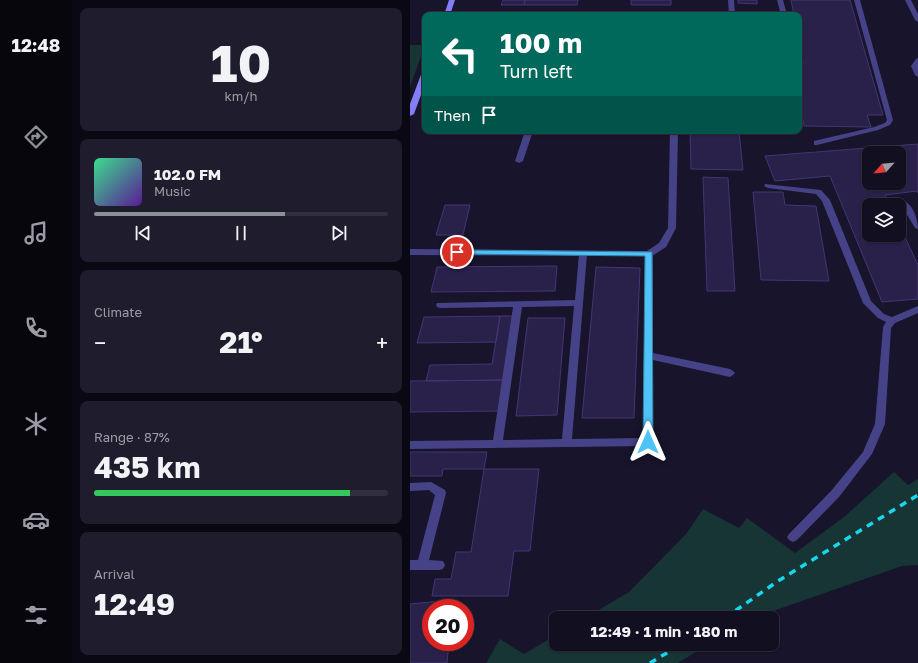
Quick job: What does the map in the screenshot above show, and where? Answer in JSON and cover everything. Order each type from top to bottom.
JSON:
[{"type":"main road","points":[[448,12],[452,0]]},
{"type":"main road","points":[[410,114],[422,82]]},
{"type":"street","points":[[410,252],[649,254],[663,245],[672,228],[674,134]]},
{"type":"lane","points":[[731,0],[732,12]]},
{"type":"lane","points":[[780,0],[783,12]]},
{"type":"lane","points":[[817,143],[876,129],[888,124],[890,120],[857,0]]},
{"type":"lane","points":[[908,0],[918,20]]},
{"type":"lane","points":[[918,60],[914,66],[918,75]]},
{"type":"lane","points":[[519,161],[529,134]]},
{"type":"lane","points":[[768,186],[818,192],[823,195],[867,303],[881,316],[892,321]]},
{"type":"lane","points":[[906,206],[918,226]]},
{"type":"lane","points":[[567,443],[583,254]]},
{"type":"lane","points":[[410,445],[648,442],[649,254]]},
{"type":"lane","points":[[440,305],[579,303]]},
{"type":"lane","points":[[498,444],[518,304]]},
{"type":"lane","points":[[793,537],[835,494],[867,454],[880,424],[887,327],[892,321],[918,309]]},
{"type":"lane","points":[[649,356],[730,373]]},
{"type":"lane","points":[[410,487],[431,486],[441,493],[422,565]]},
{"type":"lane","points":[[410,564],[438,565]]},
{"type":"green space","points":[[410,45],[422,45],[422,53],[410,87]]},
{"type":"green space","points":[[894,472],[908,485],[918,479],[918,565],[902,566],[774,611],[597,611],[629,592],[686,534],[703,509],[739,528],[747,518],[795,553],[844,517]]},
{"type":"green space","points":[[500,639],[524,654],[549,639],[549,651],[698,651],[678,663],[486,663]]},
{"type":"building","points":[[503,0],[525,0],[524,5],[501,5]]},
{"type":"building","points":[[525,0],[578,0],[577,5],[524,5]]},
{"type":"building","points":[[631,0],[671,0],[671,5],[631,5]]},
{"type":"building","points":[[738,0],[757,0],[757,4],[738,3]]},
{"type":"building","points":[[791,0],[850,0],[883,115],[867,115],[871,127],[804,126],[802,115],[802,12],[793,12]]},
{"type":"building","points":[[690,134],[739,134],[743,170],[691,169]]},
{"type":"building","points":[[918,144],[918,193],[917,191],[885,195],[886,198],[862,198],[862,242],[906,242],[906,239],[918,265],[918,299],[882,302],[830,176],[775,181],[765,156],[862,148],[862,190],[906,190],[906,146],[892,146]]},
{"type":"building","points":[[703,177],[728,178],[735,291],[707,291]]},
{"type":"building","points":[[753,192],[783,192],[785,205],[816,206],[829,281],[761,280]]},
{"type":"building","points":[[445,205],[470,205],[463,235],[436,235]]},
{"type":"building","points":[[557,266],[555,291],[431,292],[437,267]]},
{"type":"building","points":[[596,267],[640,268],[634,418],[582,418]]},
{"type":"building","points":[[500,316],[496,342],[417,343],[424,317]]},
{"type":"building","points":[[500,316],[515,316],[506,380],[426,381],[430,365],[492,364]]},
{"type":"building","points":[[528,318],[565,318],[557,415],[516,416]]},
{"type":"building","points":[[506,380],[502,411],[410,412],[410,381]]},
{"type":"building","points":[[410,452],[487,452],[484,469],[443,469],[442,476],[410,476]]},
{"type":"building","points":[[484,469],[539,469],[530,551],[514,551],[508,596],[432,596],[435,579],[451,579],[456,552],[471,552]]},
{"type":"building","points":[[422,603],[422,651],[448,651],[447,663],[410,663],[410,604]]},
{"type":"railway","points":[[735,611],[778,581],[918,495]]},
{"type":"railway","points":[[650,663],[670,651]]},
{"type":"route","points":[[457,252],[649,254],[648,442]]}]
